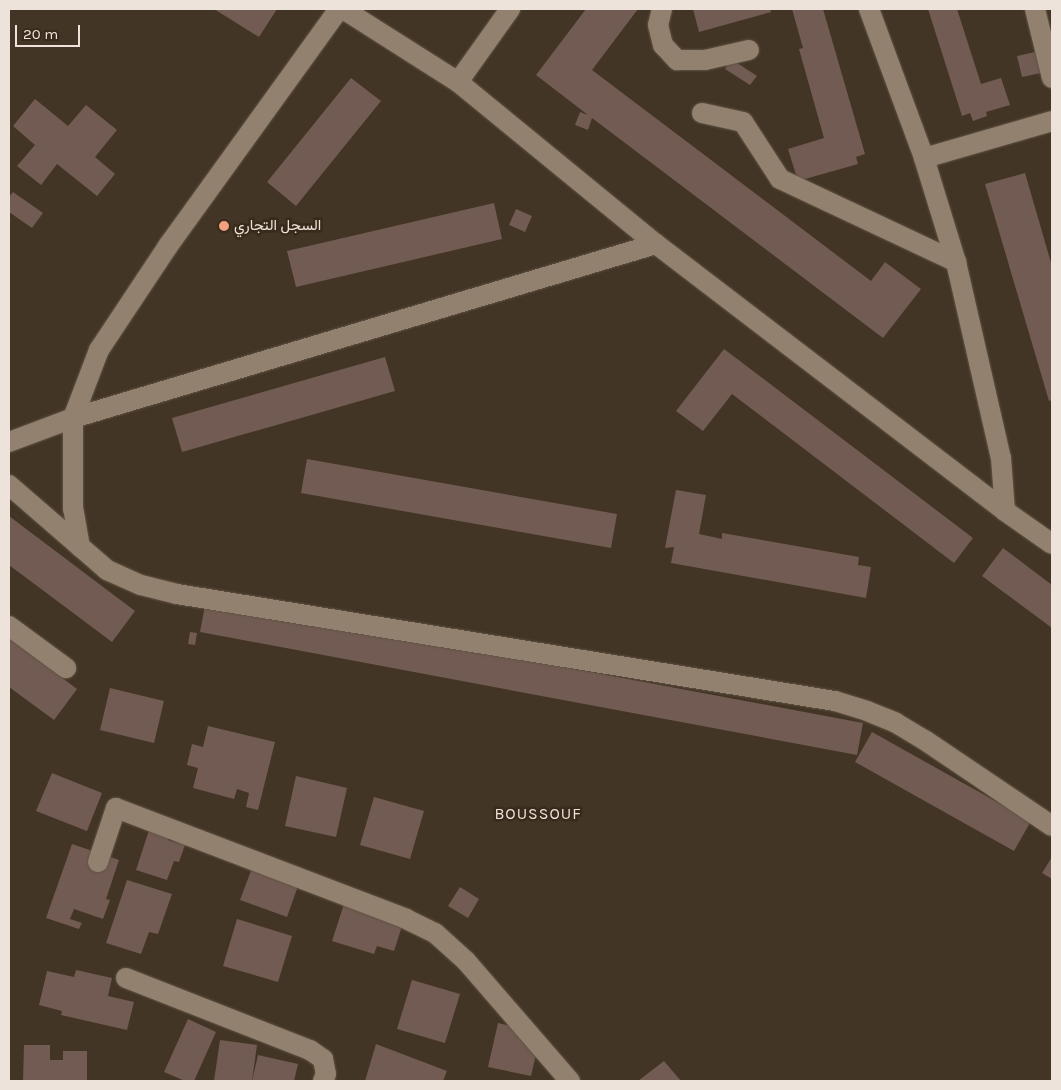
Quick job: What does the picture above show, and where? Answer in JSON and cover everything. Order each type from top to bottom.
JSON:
[{"type":"street","points":[[80,547],[73,509],[73,418],[105,342],[168,246],[339,9]]},
{"type":"street","points":[[343,9],[458,82],[656,244],[1005,511],[1052,544]]},
{"type":"street","points":[[458,82],[510,9]]},
{"type":"street","points":[[662,9],[658,25],[663,45],[677,60],[705,60],[749,50]]},
{"type":"street","points":[[869,9],[924,158],[956,262],[1001,458],[1005,511]]},
{"type":"street","points":[[1035,9],[1052,78]]},
{"type":"street","points":[[702,113],[743,122],[780,179],[956,262]]},
{"type":"street","points":[[924,158],[1052,121]]},
{"type":"street","points":[[9,442],[73,418],[656,244]]},
{"type":"street","points":[[9,485],[107,570],[141,585],[177,594],[835,700],[867,710],[896,723],[1052,826]]},
{"type":"street","points":[[9,626],[66,668]]},
{"type":"street","points":[[98,862],[116,808],[406,919],[435,933],[466,961],[570,1081]]},
{"type":"street","points":[[126,978],[310,1050],[322,1059],[326,1074],[323,1081]]},
{"type":"building","points":[[214,9],[277,9],[259,37]]},
{"type":"building","points":[[586,9],[638,9],[592,70],[871,281],[885,262],[921,289],[883,338],[592,118],[588,130],[575,125],[580,112],[588,115],[536,75]]},
{"type":"building","points":[[693,9],[770,9],[771,12],[699,32]]},
{"type":"building","points":[[792,9],[823,9],[865,154],[856,157],[858,164],[798,181],[788,149],[824,138],[799,49],[803,48]]},
{"type":"building","points":[[928,9],[957,9],[981,84],[1001,78],[1010,105],[986,112],[987,116],[973,121],[970,113],[962,116]]},
{"type":"building","points":[[1035,52],[1041,73],[1022,77],[1017,56]]},
{"type":"building","points":[[731,59],[757,76],[750,85],[725,69]]},
{"type":"building","points":[[351,78],[381,101],[296,206],[267,182]]},
{"type":"building","points":[[35,99],[68,126],[86,105],[117,130],[95,157],[115,174],[97,196],[57,164],[41,185],[17,166],[35,145],[13,126]]},
{"type":"building","points":[[1025,173],[1052,266],[1052,400],[1049,401],[985,184]]},
{"type":"building","points":[[13,192],[43,213],[32,228],[9,212],[9,197]]},
{"type":"building","points":[[494,203],[502,239],[296,287],[287,251]]},
{"type":"building","points":[[516,209],[532,216],[525,232],[509,225]]},
{"type":"building","points":[[724,349],[973,538],[954,563],[732,394],[703,431],[676,411]]},
{"type":"building","points":[[385,357],[395,391],[182,452],[172,418]]},
{"type":"building","points":[[307,459],[617,514],[611,548],[301,493]]},
{"type":"building","points":[[676,490],[706,495],[699,534],[722,539],[722,533],[859,557],[858,565],[871,567],[866,598],[671,563],[674,547],[665,548]]},
{"type":"building","points":[[9,516],[135,611],[112,642],[9,565]]},
{"type":"building","points":[[1003,548],[1052,585],[1052,628],[982,576]]},
{"type":"building","points":[[206,600],[863,723],[857,755],[200,632]]},
{"type":"building","points":[[190,632],[197,633],[195,645],[188,644]]},
{"type":"building","points":[[9,638],[77,689],[54,720],[9,687]]},
{"type":"building","points":[[110,688],[164,701],[154,743],[100,730]]},
{"type":"building","points":[[208,726],[275,742],[258,810],[246,807],[249,793],[237,789],[234,799],[193,788],[198,768],[187,765],[192,744],[203,747]]},
{"type":"building","points":[[872,732],[1031,821],[1014,851],[855,762]]},
{"type":"building","points":[[52,773],[102,793],[87,831],[36,811]]},
{"type":"building","points":[[296,776],[347,788],[336,837],[285,826]]},
{"type":"building","points":[[374,797],[424,811],[410,859],[360,845]]},
{"type":"building","points":[[152,821],[172,828],[168,840],[185,845],[179,862],[174,861],[167,880],[136,870]]},
{"type":"building","points":[[72,844],[119,860],[106,899],[110,900],[103,919],[74,909],[70,919],[82,923],[79,929],[46,918]]},
{"type":"building","points":[[258,852],[304,869],[287,917],[240,900]]},
{"type":"building","points":[[1052,857],[1052,879],[1042,873]]},
{"type":"building","points":[[127,880],[172,894],[158,934],[149,932],[141,954],[106,943]]},
{"type":"building","points":[[460,887],[479,899],[468,918],[448,906]]},
{"type":"building","points":[[346,898],[405,917],[394,951],[377,946],[374,954],[332,941]]},
{"type":"building","points":[[237,919],[292,936],[278,982],[223,966]]},
{"type":"building","points":[[76,970],[112,978],[108,996],[134,1002],[127,1030],[61,1015],[62,1011],[39,1005],[47,971],[74,977]]},
{"type":"building","points":[[412,980],[460,994],[445,1043],[397,1029]]},
{"type":"building","points":[[188,1019],[216,1032],[194,1081],[185,1081],[164,1072]]},
{"type":"building","points":[[498,1023],[541,1033],[531,1076],[488,1067]]},
{"type":"building","points":[[220,1040],[257,1045],[252,1081],[214,1081]]},
{"type":"building","points":[[376,1044],[447,1071],[443,1081],[365,1081]]},
{"type":"building","points":[[24,1045],[50,1045],[50,1060],[63,1060],[63,1051],[87,1051],[87,1081],[23,1081]]},
{"type":"building","points":[[258,1055],[298,1064],[294,1081],[252,1081]]},
{"type":"building","points":[[664,1061],[681,1081],[638,1081]]},
{"type":"place","name":"السجل التجاري","points":[[224,226]]},
{"type":"district","name":"BOUSSOUF","points":[[538,814]]}]
